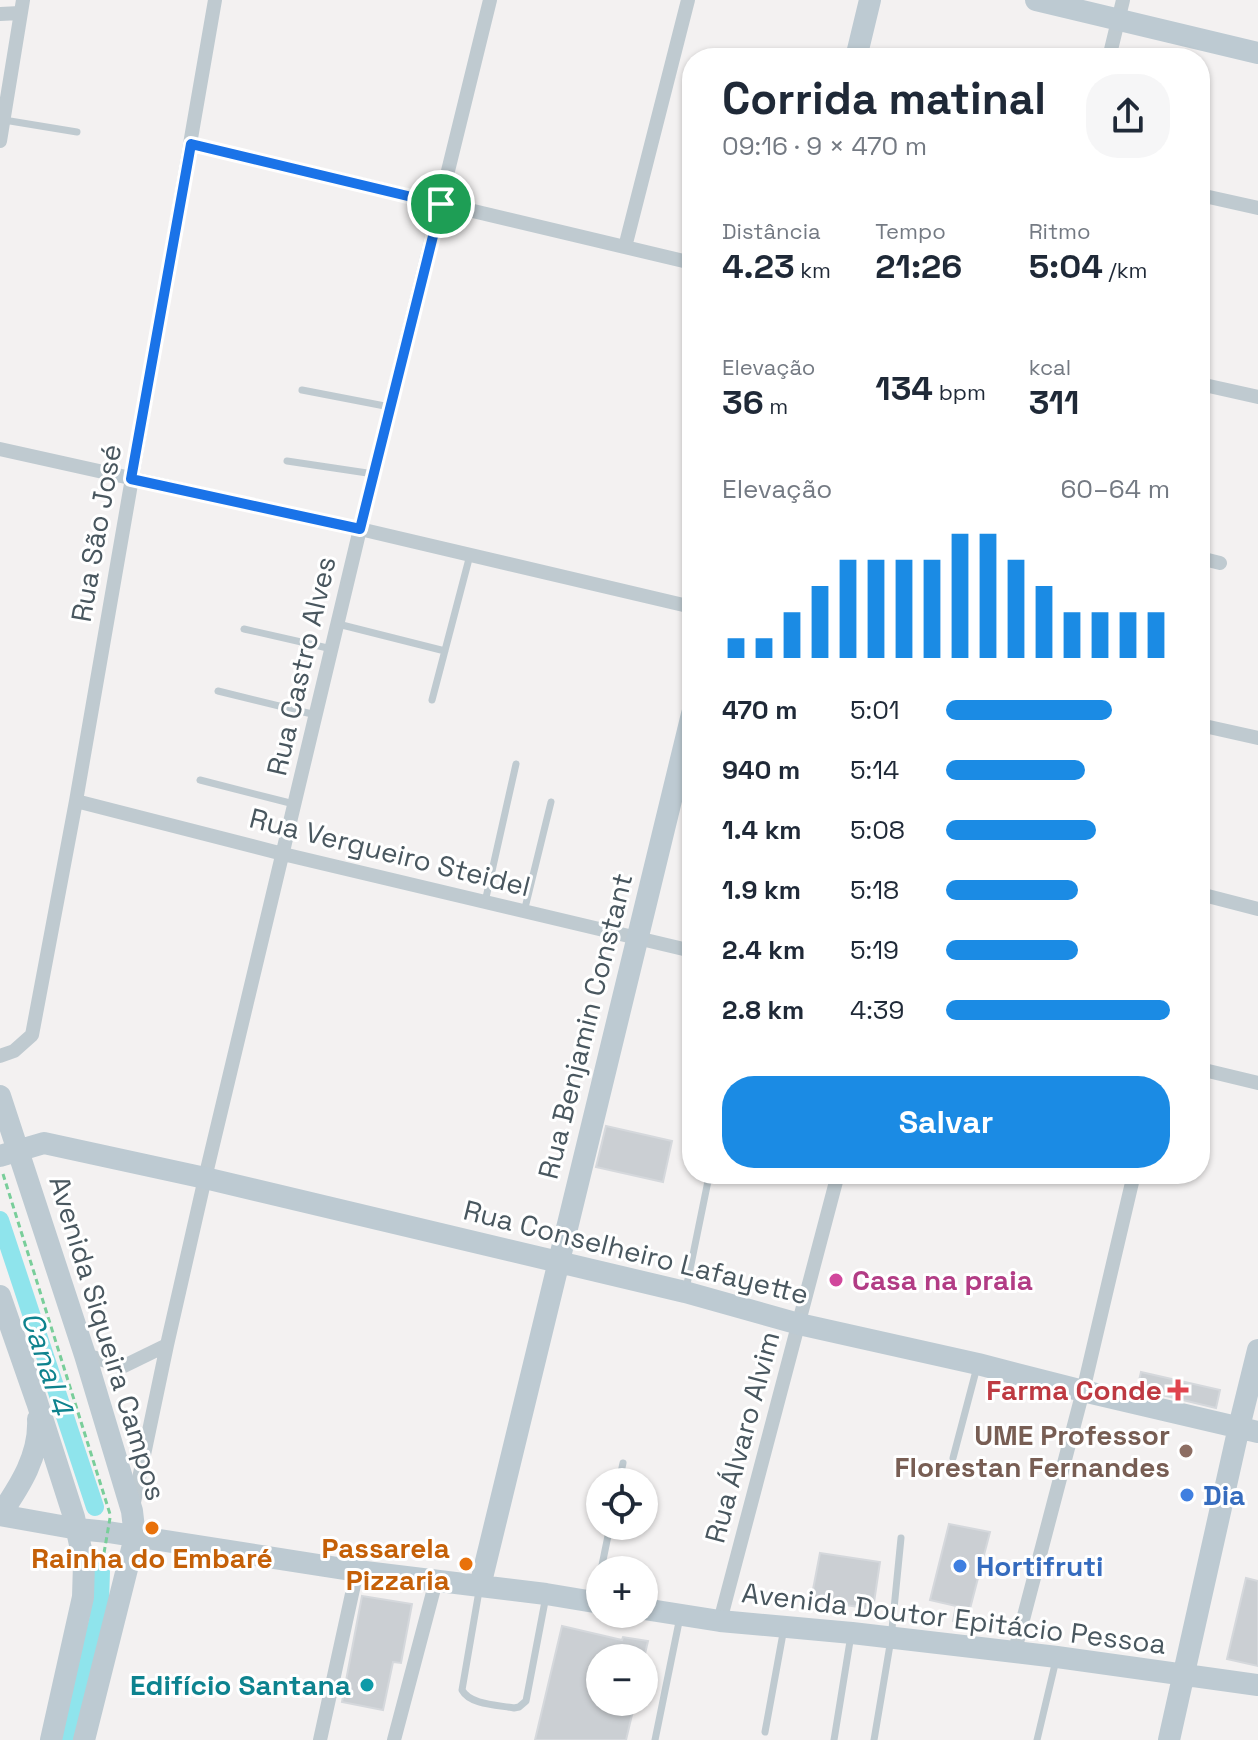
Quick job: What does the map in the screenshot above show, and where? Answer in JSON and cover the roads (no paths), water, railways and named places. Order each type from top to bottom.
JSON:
[{"type":"main road","points":[[858,48],[870,0]]},
{"type":"main road","points":[[1036,0],[1121,10],[1258,53]]},
{"type":"main road","name":"Rua Benjamin Constant","points":[[480,1586],[682,755]]},
{"type":"main road","name":"Avenida Siqueira Campos","points":[[0,1096],[6,1156],[85,1355],[132,1511],[135,1537],[84,1740]]},
{"type":"main road","name":"Rua Conselheiro Lafayette","points":[[6,1156],[44,1143],[205,1178],[685,1292],[799,1324],[1248,1429]]},
{"type":"main road","points":[[0,1296],[78,1529],[84,1563],[83,1597],[51,1740]]},
{"type":"main road","points":[[1169,1740],[1248,1429],[1257,1362]]},
{"type":"main road","points":[[37,1402],[39,1432],[36,1447],[17,1489],[0,1515],[357,1571],[586,1601]]},
{"type":"main road","name":"Avenida Doutor Epitácio Pessoa","points":[[658,1611],[720,1621],[1057,1657],[1258,1685]]},
{"type":"street","name":"Rua São José","points":[[0,1056],[14,1051],[32,1035],[76,801],[215,0]]},
{"type":"street","name":"Rua Castro Alves","points":[[132,1511],[205,1178],[490,0]]},
{"type":"street","points":[[625,247],[688,0]]},
{"type":"street","points":[[0,14],[21,7],[0,141]]},
{"type":"street","points":[[1112,48],[1121,10]]},
{"type":"street","points":[[191,144],[682,261]]},
{"type":"street","points":[[1210,197],[1258,208]]},
{"type":"street","points":[[1210,386],[1258,397]]},
{"type":"street","points":[[0,449],[682,605]]},
{"type":"street","points":[[1210,560],[1220,563]]},
{"type":"street","points":[[1210,727],[1258,738]]},
{"type":"street","name":"Rua Vergueiro Steidel","points":[[76,801],[283,854],[682,949]]},
{"type":"street","points":[[1210,897],[1258,909]]},
{"type":"street","points":[[1210,1071],[1258,1083]]},
{"type":"street","name":"Rua Álvaro Alvim","points":[[720,1621],[835,1184]]},
{"type":"street","points":[[1014,1654],[1083,1391],[1132,1184]]},
{"type":"street","points":[[85,1355],[124,1366],[167,1345]]},
{"type":"street","points":[[320,1740],[357,1571]]},
{"type":"street","points":[[394,1740],[436,1581]]},
{"type":"lane","points":[[3,120],[77,132]]},
{"type":"lane","points":[[302,390],[390,407]]},
{"type":"lane","points":[[287,461],[374,474]]},
{"type":"lane","points":[[432,700],[470,555]]},
{"type":"lane","points":[[338,623],[445,651]]},
{"type":"lane","points":[[244,629],[332,649]]},
{"type":"lane","points":[[218,691],[316,715]]},
{"type":"lane","points":[[485,902],[516,764]]},
{"type":"lane","points":[[200,780],[295,804]]},
{"type":"lane","points":[[524,912],[551,802]]},
{"type":"lane","points":[[685,1292],[707,1184]]},
{"type":"lane","points":[[953,1458],[978,1364]]},
{"type":"lane","points":[[622,1468],[623,1463]]},
{"type":"lane","points":[[874,1740],[891,1639],[901,1538]]},
{"type":"lane","points":[[480,1586],[462,1690],[471,1700],[514,1708],[526,1701],[546,1594]]},
{"type":"lane","points":[[655,1740],[680,1613]]},
{"type":"lane","points":[[765,1732],[784,1627]]},
{"type":"lane","points":[[834,1740],[852,1633]]},
{"type":"lane","points":[[1037,1740],[1057,1657]]},
{"type":"waterway","name":"Canal 4","points":[[0,1220],[95,1507]]},
{"type":"waterway","name":"Canal 4","points":[[68,1740],[98,1620],[101,1571]]},
{"type":"place","name":"Casa na praia","points":[[836,1280]]},
{"type":"place","name":"Farma Conde","points":[[1178,1390]]},
{"type":"place","name":"UME Professor Florestan Fernandes","points":[[1186,1451]]},
{"type":"place","name":"Dia","points":[[1187,1495]]},
{"type":"place","name":"Rainha do Embaré","points":[[152,1528]]},
{"type":"place","name":"Passarela Pizzaria","points":[[466,1564]]},
{"type":"place","name":"Hortifruti","points":[[960,1566]]},
{"type":"place","name":"Edifício Santana","points":[[367,1685]]}]
